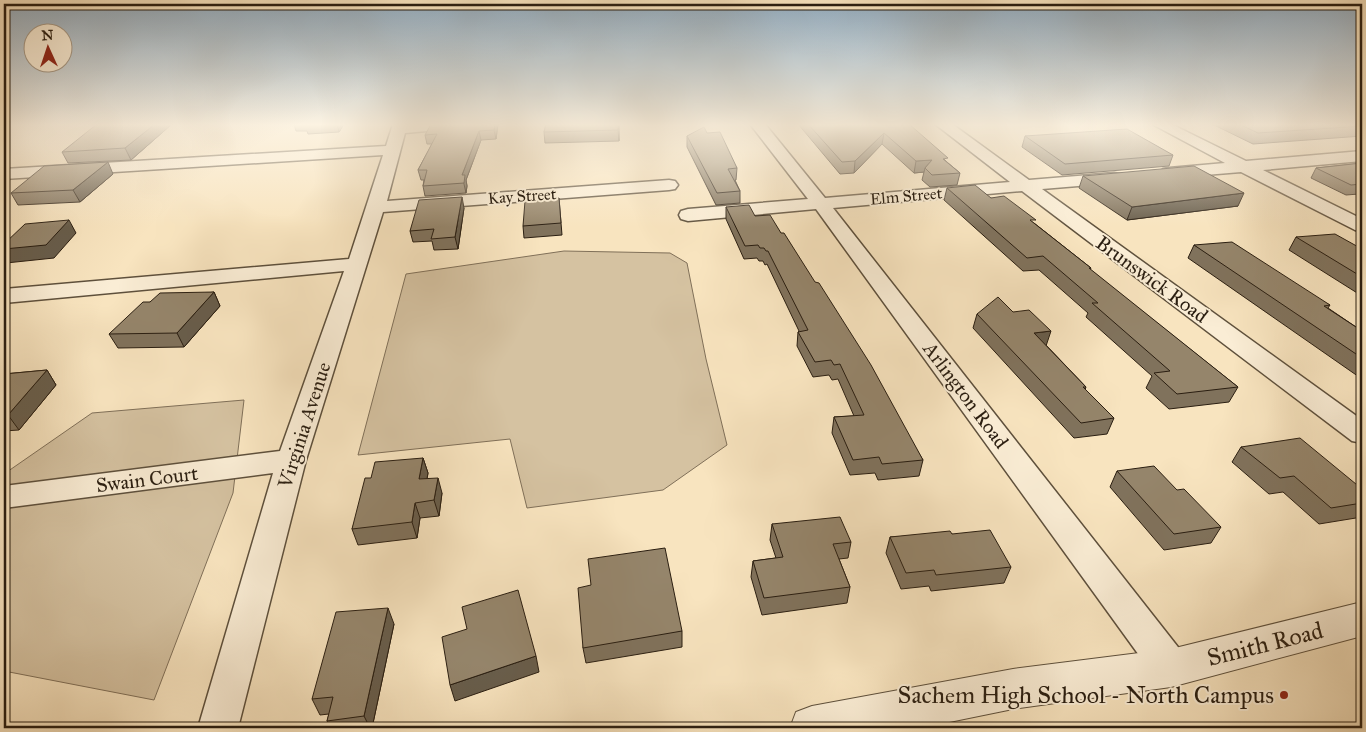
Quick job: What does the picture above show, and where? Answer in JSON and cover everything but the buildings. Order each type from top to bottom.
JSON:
[{"type":"street","points":[[4,174],[160,158]]},
{"type":"street","name":"Virginia Avenue","points":[[218,728],[291,460],[391,158]]},
{"type":"street","name":"Arlington Road","points":[[784,158],[821,204],[1171,668]]},
{"type":"street","name":"Brunswick Road","points":[[988,158],[1362,434]]},
{"type":"street","points":[[1227,158],[1362,226]]},
{"type":"street","points":[[1154,174],[1339,158]]},
{"type":"street","name":"Elm Street","points":[[688,215],[1134,176]]},
{"type":"street","name":"Kay Street","points":[[376,207],[669,185]]},
{"type":"street","points":[[4,296],[357,264]]},
{"type":"street","name":"Swain Court","points":[[4,497],[291,460]]},
{"type":"street","name":"Smith Road","points":[[812,728],[1013,689],[1171,668],[1362,619]]},
{"type":"shaded area","points":[[564,251],[670,253],[687,263],[706,359],[727,445],[663,490],[527,508],[510,439],[358,455],[406,274]]},
{"type":"shaded area","points":[[244,400],[233,493],[154,700],[4,671],[4,474],[92,413]]},
{"type":"place","name":"Sachem High School - North Campus","points":[[1284,695]]}]
